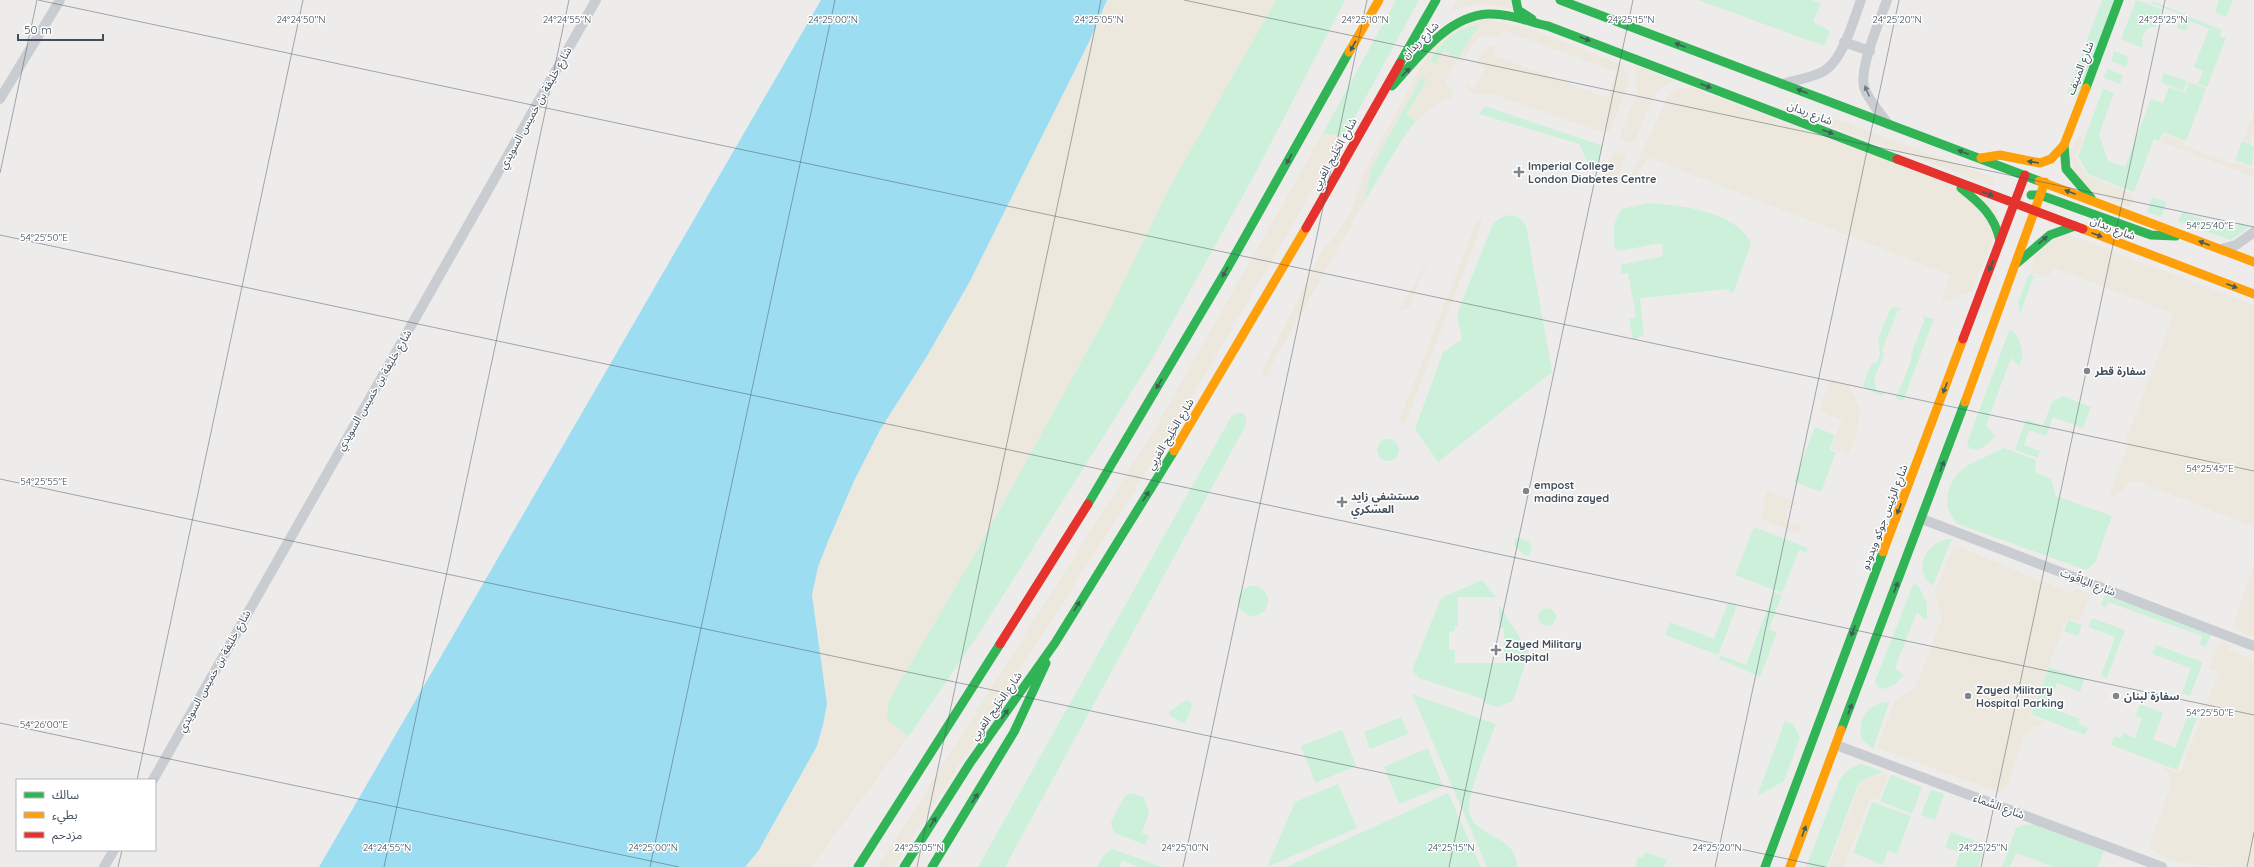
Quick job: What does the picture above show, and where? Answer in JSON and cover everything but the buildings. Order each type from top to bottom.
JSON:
[{"type":"main road","points":[[858,867],[940,737],[1032,596],[1093,496],[1227,268],[1379,0]]},
{"type":"main road","name":"شارع الخَلِيج العَربِي","points":[[904,867],[970,763],[1054,643],[1271,290],[1436,0]]},
{"type":"main road","points":[[1516,0],[1515,5],[1518,12],[1548,26]]},
{"type":"main road","name":"شارع ربدان","points":[[1560,0],[2254,262]]},
{"type":"main road","name":"شارع المنيف","points":[[1980,158],[2000,155],[2040,164],[2052,159],[2064,145],[2119,0]]},
{"type":"main road","name":"شارع ربدان","points":[[1378,100],[1444,32],[1465,20],[1486,14],[1548,26],[2254,294]]},
{"type":"main road","name":"شارع المنيف","points":[[2064,145],[2066,169],[2094,201]]},
{"type":"main road","name":"شارع الرئيس جوكو ويدودو","points":[[1765,867],[1985,300],[2000,241],[2026,175]]},
{"type":"main road","points":[[1949,179],[1990,212],[1997,225],[2000,241]]},
{"type":"main road","points":[[1790,867],[2001,307],[2045,182]]},
{"type":"main road","points":[[2015,204],[2027,196],[2040,195],[2152,235],[2162,237],[2183,235]]},
{"type":"main road","points":[[2016,263],[2047,236],[2062,229],[2075,226]]},
{"type":"main road","points":[[1985,300],[2001,307]]},
{"type":"main road","points":[[932,867],[1014,732],[1029,704],[1054,643]]},
{"type":"street","points":[[0,99],[60,0]]},
{"type":"street","name":"شارع خليفة بن خميس السويدي","points":[[154,779],[596,0]]},
{"type":"street","points":[[1782,84],[1818,74],[1827,69],[1836,60],[1860,0]]},
{"type":"street","points":[[1887,0],[1863,71],[1864,87],[1888,124]]},
{"type":"street","points":[[1844,42],[1870,51]]},
{"type":"street","points":[[2221,249],[2236,245],[2254,232]]},
{"type":"street","name":"شارع الياقُوت","points":[[1922,519],[2254,646]]},
{"type":"street","name":"شارع السَّماء","points":[[1836,745],[2162,867]]},
{"type":"street","points":[[104,867],[113,851]]},
{"type":"green space","points":[[1276,0],[1345,0],[1256,172],[1151,361],[975,640],[908,737],[886,719],[889,700],[976,552],[1108,313],[1170,186]]},
{"type":"green space","points":[[1396,0],[1419,0],[1344,137],[1323,133]]},
{"type":"green space","points":[[1698,0],[1811,0],[1821,3],[1813,22],[1830,31],[1824,46]]},
{"type":"green space","points":[[2102,0],[2115,0],[2079,97],[2067,93]]},
{"type":"green space","points":[[2136,0],[2162,9],[2155,27],[2148,28],[2142,37],[2143,48],[2121,39]]},
{"type":"green space","points":[[2219,0],[2233,0],[2226,17],[2215,12]]},
{"type":"green space","points":[[2152,1],[2222,30],[2220,36],[2226,38],[2207,87],[2198,84],[2203,71],[2194,67],[2209,29],[2190,21],[2186,31],[2177,28],[2182,15],[2151,3]]},
{"type":"green space","points":[[1481,23],[1457,60],[1435,64],[1430,60],[1445,40],[1457,31]]},
{"type":"green space","points":[[2114,51],[2129,57],[2126,67],[2111,61]]},
{"type":"green space","points":[[2108,69],[2123,75],[2120,84],[2104,78]]},
{"type":"green space","points":[[2164,73],[2187,81],[2183,91],[2161,82]]},
{"type":"green space","points":[[1422,76],[1427,79],[1407,114],[1416,121],[1403,138],[1365,201],[1370,170]]},
{"type":"green space","points":[[2189,82],[2206,89],[2186,141],[2163,132],[2159,141],[2154,139],[2134,192],[2088,174],[2078,156],[2103,89],[2114,93],[2099,134],[2108,161],[2125,167],[2151,99],[2163,103],[2169,87],[2185,93]]},
{"type":"green space","points":[[1485,106],[1603,146],[1593,174],[1579,144],[1479,114]]},
{"type":"green space","points":[[2242,141],[2254,146],[2252,166],[2235,160]]},
{"type":"green space","points":[[2152,197],[2167,202],[2161,217],[2147,212]]},
{"type":"green space","points":[[1648,203],[1690,208],[1720,217],[1744,232],[1751,243],[1734,291],[1729,294],[1729,289],[1640,298],[1644,335],[1633,340],[1629,318],[1636,317],[1628,273],[1621,274],[1621,265],[1663,256],[1662,243],[1618,251],[1615,249],[1614,228],[1616,219],[1622,209]]},
{"type":"green space","points":[[2182,212],[2235,231],[2238,222],[2250,227],[2230,240],[2178,221]]},
{"type":"green space","points":[[1513,215],[1526,225],[1552,372],[1438,462],[1415,429],[1443,352],[1462,339],[1457,314],[1492,226],[1501,218]]},
{"type":"green space","points":[[2029,274],[2034,276],[2020,314],[2018,302]]},
{"type":"green space","points":[[1894,307],[1903,308],[1898,310],[1882,350],[1884,354],[1874,379],[1876,390],[1885,393],[1882,396],[1865,388],[1863,385],[1871,365],[1877,362],[1880,354],[1878,340],[1890,309]]},
{"type":"green space","points":[[1923,316],[1934,319],[1903,401],[1896,398],[1912,358],[1911,354],[1924,321]]},
{"type":"green space","points":[[2011,330],[2015,333],[2020,342],[2022,352],[2021,362],[2019,366],[2011,358],[1986,425],[1995,436],[1982,448],[1970,449],[1967,443],[2009,331]]},
{"type":"green space","points":[[2063,396],[2091,407],[2083,428],[2053,417],[2046,436],[2029,430],[2024,445],[2040,451],[2038,458],[2015,450],[2026,419],[2043,426],[2052,402]]},
{"type":"green space","points":[[1237,413],[1243,413],[1246,417],[1246,425],[1005,867],[978,867],[1231,417]]},
{"type":"green space","points":[[1815,427],[1835,435],[1829,450],[1836,452],[1821,492],[1794,482]]},
{"type":"green space","points":[[1384,439],[1392,439],[1399,446],[1399,454],[1392,461],[1384,461],[1377,454],[1377,446]]},
{"type":"green space","points":[[2004,448],[2036,460],[2035,472],[2051,479],[2056,496],[2112,516],[2095,563],[2086,570],[1958,524],[1952,517],[1947,502],[1950,486],[1954,478],[1967,466]]},
{"type":"green space","points":[[1754,527],[1808,548],[1806,553],[1799,550],[1782,593],[1735,575]]},
{"type":"green space","points":[[1517,537],[1529,542],[1532,549],[1529,556],[1524,555],[1514,545],[1515,538]]},
{"type":"green space","points":[[1948,539],[1952,539],[1933,586],[1926,580],[1923,572],[1922,565],[1924,558],[1933,546]]},
{"type":"green space","points":[[1482,580],[1496,597],[1458,597],[1458,626],[1455,626],[1455,631],[1449,632],[1449,650],[1455,650],[1455,663],[1504,663],[1504,628],[1499,628],[1499,605],[1529,652],[1513,701],[1497,707],[1485,703],[1483,699],[1419,678],[1412,670],[1441,598]]},
{"type":"green space","points":[[1913,585],[1918,585],[1927,603],[1927,618],[1925,620],[1917,612],[1895,668],[1904,675],[1894,685],[1883,689],[1878,687],[1875,681]]},
{"type":"green space","points":[[1253,586],[1263,591],[1268,601],[1263,611],[1253,616],[1243,611],[1238,601],[1243,591]]},
{"type":"green space","points":[[1774,592],[1782,595],[1769,629],[1777,632],[1760,677],[1719,659],[1720,655],[1746,665]]},
{"type":"green space","points":[[2105,595],[2211,634],[2206,647],[2200,645],[2202,636],[2108,602],[2106,607],[2101,605]]},
{"type":"green space","points":[[1728,603],[1737,606],[1718,655],[1665,635],[1670,622],[1714,639]]},
{"type":"green space","points":[[1547,608],[1553,611],[1556,617],[1553,623],[1547,626],[1541,623],[1538,617],[1541,611]]},
{"type":"green space","points":[[2092,618],[2125,630],[2107,678],[2101,676],[2115,637],[2088,627]]},
{"type":"green space","points":[[2068,620],[2082,625],[2078,636],[2064,631]]},
{"type":"green space","points":[[2156,645],[2203,662],[2190,696],[2182,693],[2191,668],[2152,654]]},
{"type":"green space","points":[[2049,667],[2084,679],[2080,692],[2057,683],[2048,707],[2080,719],[2078,724],[2088,728],[2085,735],[2031,714]]},
{"type":"green space","points":[[1412,694],[1496,724],[1474,783],[1469,813],[1474,822],[1480,828],[1511,848],[1515,856],[1517,867],[1487,867]]},
{"type":"green space","points":[[1186,700],[1191,702],[1192,707],[1185,724],[1169,715],[1170,711]]},
{"type":"green space","points":[[1885,702],[1889,703],[1873,749],[1862,740],[1862,720],[1864,715],[1873,707]]},
{"type":"green space","points":[[2140,704],[2163,713],[2153,739],[2175,748],[2188,715],[2197,718],[2177,770],[2111,745],[2114,736],[2121,738],[2123,733],[2135,738],[2142,718],[2135,716]]},
{"type":"green space","points":[[1401,717],[1408,734],[1370,749],[1364,732]]},
{"type":"green space","points":[[1785,721],[1793,724],[1800,738],[1784,781],[1757,796]]},
{"type":"green space","points":[[1342,730],[1356,766],[1315,783],[1301,746]]},
{"type":"green space","points":[[1428,748],[1443,786],[1399,804],[1384,767]]},
{"type":"green space","points":[[1863,764],[1883,772],[1859,782],[1827,867],[1806,867],[1840,779],[1850,768]]},
{"type":"green space","points":[[1891,775],[1922,787],[1912,814],[1880,801]]},
{"type":"green space","points":[[1338,784],[1357,828],[1267,867],[1295,802]]},
{"type":"green space","points":[[1931,789],[1944,794],[1935,820],[1921,815]]},
{"type":"green space","points":[[1130,793],[1144,797],[1149,813],[1142,833],[1149,836],[1145,845],[1115,833],[1112,828],[1111,822],[1124,797]]},
{"type":"green space","points":[[1448,793],[1481,867],[1286,867]]},
{"type":"green space","points":[[1872,802],[1911,816],[1897,854],[1888,850],[1883,865],[1853,853]]},
{"type":"green space","points":[[2034,824],[2104,851],[2098,867],[2053,867],[2016,853],[2010,867],[2002,867],[2016,828],[2023,825]]},
{"type":"green space","points":[[1951,832],[1986,845],[1978,867],[1955,867],[1960,853],[1945,847]]},
{"type":"green space","points":[[1113,849],[1162,867],[1139,867],[1122,860],[1119,867],[1098,867],[1103,856]]},
{"type":"green space","points":[[1645,852],[1667,860],[1664,867],[1635,867],[1638,857],[1642,858]]},
{"type":"sand","points":[[1107,0],[1276,0],[1170,186],[1108,313],[976,552],[889,700],[887,719],[908,737],[811,867],[745,867],[773,827],[817,746],[823,725],[827,704],[812,595],[818,567],[829,539],[854,481],[880,430],[927,356],[969,283],[1089,42]]},
{"type":"sand","points":[[1456,0],[1513,0],[1513,10],[1496,6],[1474,5],[1466,6],[1450,12]]},
{"type":"sand","points":[[1480,18],[1530,29],[1621,64],[1628,75],[1629,82],[1611,128],[1608,132],[1602,132],[1496,95],[1474,94],[1467,91],[1466,84],[1474,87],[1485,68],[1477,63],[1482,54],[1486,48],[1496,46],[1493,55],[1608,98],[1616,72],[1503,30],[1499,38],[1484,36],[1479,37],[1475,41],[1462,63],[1457,61],[1446,80],[1446,84],[1452,88],[1451,98],[1437,104],[1416,121],[1407,114],[1427,79],[1422,76],[1370,170],[1365,201],[1271,367],[1272,372],[1268,376],[1264,376],[1262,371],[1323,249],[1337,233],[1348,215],[1357,196],[1362,175],[1437,40]],"holes":[[[1480,24],[1457,60],[1444,50],[1435,64],[1430,60],[1440,46],[1451,36],[1464,28]]]},
{"type":"sand","points":[[1635,66],[1674,81],[1659,90],[1649,106],[1636,140],[1629,142],[1625,141],[1620,135],[1637,93]]},
{"type":"sand","points":[[1681,88],[1692,88],[1986,197],[1997,211],[1998,223],[1972,292],[1941,302],[1950,275],[1649,158],[1631,181],[1629,179],[1667,98],[1672,92]]},
{"type":"sand","points":[[2254,112],[2254,134],[2251,135],[2252,144],[2243,140]]},
{"type":"sand","points":[[1830,117],[1995,178],[1993,186],[1833,127],[1829,120]]},
{"type":"sand","points":[[1323,133],[1344,137],[1166,441],[894,867],[878,867],[1153,432]]},
{"type":"sand","points":[[2085,133],[2076,157],[2086,175],[2135,195],[2130,207],[2078,186],[2069,153],[2078,137]]},
{"type":"sand","points":[[2163,134],[2184,142],[2183,145],[2233,164],[2235,162],[2254,169],[2253,177],[2161,142]]},
{"type":"sand","points":[[1618,152],[1624,154],[1626,157],[1616,183],[1601,180],[1612,154]]},
{"type":"sand","points":[[1478,218],[1482,219],[1481,227],[1406,422],[1401,424],[1399,420]]},
{"type":"sand","points":[[2067,234],[2254,305],[2254,527],[2139,482],[2130,482],[2120,493],[2108,498],[2129,443],[2125,442],[2174,314],[2053,267],[2049,276],[2030,273],[2038,248]]},
{"type":"sand","points":[[1429,258],[1409,308],[1399,311]]},
{"type":"sand","points":[[1833,379],[1849,386],[1861,410],[1857,433],[1848,455],[1831,448],[1842,420],[1819,411],[1830,380]]},
{"type":"sand","points":[[1767,491],[1796,502],[1795,505],[1787,509],[1785,515],[1790,523],[1799,523],[1800,534],[1760,518],[1766,503],[1763,502]]},
{"type":"sand","points":[[1954,545],[2068,592],[2078,589],[2091,594],[2079,622],[2067,618],[2029,716],[2046,723],[2033,727],[2023,738],[2006,788],[2001,793],[1877,748],[1895,700],[1915,688],[1942,618],[1935,591]]},
{"type":"sand","points":[[2254,564],[2254,637],[2244,634],[2237,628],[2234,622]]},
{"type":"sand","points":[[2223,641],[2231,645],[2229,650],[2254,660],[2254,867],[2210,866],[2176,861],[2162,856],[2153,850],[2150,841],[2171,785],[2169,776],[2163,767],[2180,773],[2218,673],[2209,669],[2218,645]]},
{"type":"sand","points":[[1884,773],[1888,775],[1878,800],[1870,798],[1844,867],[1829,867],[1860,783]]},
{"type":"water","points":[[821,0],[1107,0],[1089,42],[969,283],[927,356],[880,430],[854,481],[829,539],[818,567],[812,595],[827,704],[823,725],[817,746],[759,850],[745,867],[319,867]]},
{"type":"traffic: fast","points":[[1400,63],[1436,0]]},
{"type":"traffic: fast","points":[[1516,0],[1518,10],[1532,19]]},
{"type":"traffic: fast","points":[[1560,0],[2039,181]]},
{"type":"traffic: fast","points":[[2086,88],[2119,0]]},
{"type":"traffic: fast","points":[[1392,86],[1434,41],[1459,22],[1488,14],[1503,15],[1548,26],[1897,159]]},
{"type":"traffic: fast","points":[[1088,504],[1227,269],[1349,52]]},
{"type":"traffic: fast","points":[[2064,145],[2066,169],[2091,198]]},
{"type":"traffic: fast","points":[[1961,188],[1986,211],[1998,232],[2000,241]]},
{"type":"traffic: fast","points":[[2031,195],[2040,195],[2151,235],[2176,236]]},
{"type":"traffic: fast","points":[[2017,263],[2050,235],[2075,226]]},
{"type":"traffic: fast","points":[[1841,730],[1965,402]]},
{"type":"traffic: fast","points":[[904,867],[970,763],[1055,643],[1174,451]]},
{"type":"traffic: fast","points":[[1765,867],[1883,552]]},
{"type":"traffic: fast","points":[[858,867],[1000,644]]},
{"type":"traffic: fast","points":[[932,867],[1014,732],[1046,663]]},
{"type":"traffic: slow","points":[[1349,52],[1379,0]]},
{"type":"traffic: slow","points":[[1981,158],[2000,155],[2040,163],[2051,159],[2064,145],[2086,88]]},
{"type":"traffic: slow","points":[[2039,181],[2254,262]]},
{"type":"traffic: slow","points":[[1965,402],[2045,182]]},
{"type":"traffic: slow","points":[[1174,451],[1306,228]]},
{"type":"traffic: slow","points":[[2083,229],[2254,294]]},
{"type":"traffic: slow","points":[[1883,552],[1963,339]]},
{"type":"traffic: slow","points":[[1790,867],[1841,730]]},
{"type":"traffic: jam","points":[[1306,228],[1400,63]]},
{"type":"traffic: jam","points":[[1897,159],[2083,229]]},
{"type":"traffic: jam","points":[[1963,339],[2025,175]]},
{"type":"traffic: jam","points":[[1000,644],[1088,504]]},
{"type":"place","name":"Imperial College London Diabetes Centre","points":[[1519,172]]},
{"type":"place","name":"سفارة قطر","points":[[2087,371]]},
{"type":"place","name":"empost madina zayed","points":[[1526,491]]},
{"type":"place","name":"مستشفي زايد العسكري","points":[[1342,502]]},
{"type":"place","name":"Zayed Military Hospital","points":[[1496,650]]},
{"type":"place","name":"Zayed Military Hospital Parking","points":[[1968,696]]},
{"type":"place","name":"سفارة لبنان","points":[[2116,696]]}]
